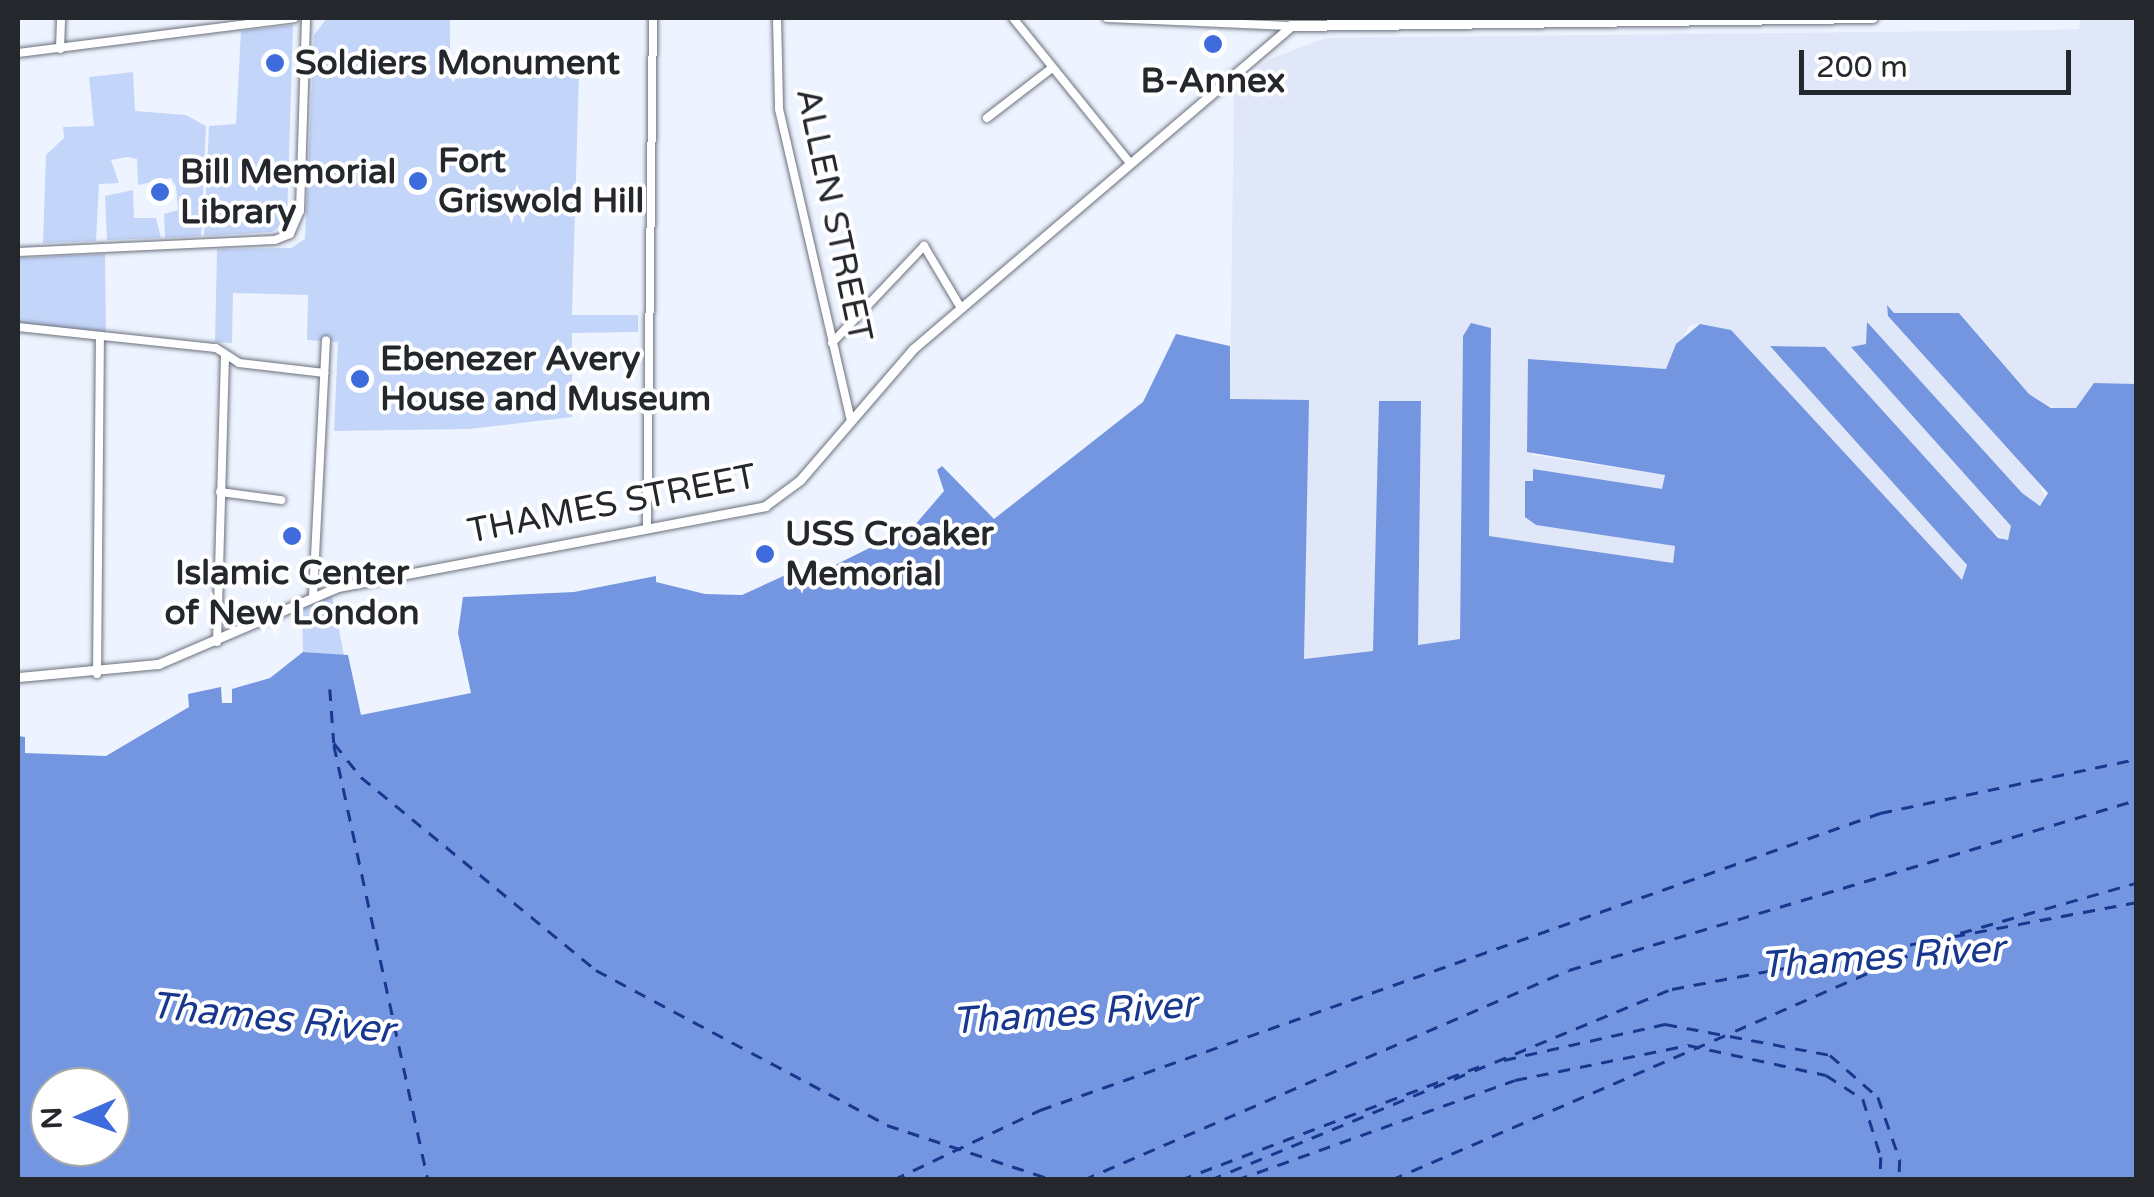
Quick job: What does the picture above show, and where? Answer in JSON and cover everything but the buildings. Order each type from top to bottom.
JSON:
[{"type":"main road","points":[[1291,26],[1302,18]]},
{"type":"main road","points":[[1291,26],[1379,21],[1873,18]]},
{"type":"street","points":[[60,49],[61,18]]},
{"type":"street","points":[[18,53],[294,18]]},
{"type":"street","points":[[18,252],[276,240],[294,230],[306,18]]},
{"type":"street","points":[[646,528],[654,18]]},
{"type":"street","name":"ALLEN STREET","points":[[777,18],[779,110],[851,422]]},
{"type":"street","points":[[1013,18],[1130,163]]},
{"type":"street","points":[[1107,18],[1291,26]]},
{"type":"street","name":"THAMES STREET","points":[[18,677],[97,674],[158,664],[218,642],[313,596],[766,506],[790,490],[902,361],[1291,26]]},
{"type":"street","points":[[988,118],[1052,68]]},
{"type":"street","points":[[832,343],[924,246],[961,308]]},
{"type":"street","points":[[18,328],[100,340],[214,348],[225,356],[324,373]]},
{"type":"street","points":[[97,674],[100,340]]},
{"type":"street","points":[[313,596],[326,340]]},
{"type":"street","points":[[218,642],[225,356]]},
{"type":"street","points":[[220,492],[281,500]]},
{"type":"shaded area","points":[[327,18],[450,18],[450,79],[579,73],[572,315],[638,315],[638,332],[572,333],[572,417],[469,429],[334,431],[338,342],[307,340],[308,295],[233,293],[232,343],[215,342],[217,249],[291,248],[305,239],[314,35]]},
{"type":"shaded area","points":[[2136,18],[2136,384],[2094,383],[2076,408],[2058,410],[2029,394],[1960,313],[1888,316],[2039,483],[2047,502],[2036,505],[2022,494],[1868,324],[1866,345],[1853,347],[2013,529],[2006,541],[1995,533],[1958,555],[1969,569],[1964,579],[1954,578],[1726,330],[1700,324],[1689,326],[1667,369],[1528,359],[1532,455],[1665,475],[1663,490],[1534,469],[1533,481],[1526,481],[1536,525],[1675,546],[1673,563],[1489,536],[1491,328],[1463,336],[1460,639],[1418,645],[1421,402],[1380,401],[1373,651],[1304,659],[1308,401],[1230,399],[1234,87],[1270,59],[1326,38],[2046,30],[2079,29],[2080,19]]},
{"type":"shaded area","points":[[293,25],[287,222],[272,232],[204,236],[209,126],[236,124],[241,31]]},
{"type":"shaded area","points":[[133,72],[135,111],[186,115],[206,126],[201,236],[165,238],[164,214],[178,210],[176,187],[171,178],[138,185],[137,159],[128,157],[111,160],[119,183],[99,184],[96,241],[43,243],[46,155],[64,138],[63,127],[94,126],[89,77]]},
{"type":"shaded area","points":[[133,190],[134,218],[156,218],[161,238],[107,240],[105,196]]},
{"type":"shaded area","points":[[105,254],[106,339],[18,324],[18,258]]},
{"type":"shaded area","points":[[332,596],[344,655],[303,652],[302,607]]},
{"type":"water","name":"Thames River","points":[[1887,305],[1894,313],[1959,313],[2029,394],[2051,408],[2076,408],[2094,383],[2136,384],[2136,1179],[18,1179],[18,736],[25,737],[25,753],[106,756],[189,707],[188,694],[221,687],[222,703],[232,703],[232,689],[270,678],[303,652],[348,655],[361,715],[471,693],[458,633],[463,597],[574,592],[656,576],[656,582],[705,594],[742,595],[790,573],[825,570],[914,526],[944,491],[937,470],[942,466],[994,519],[1143,402],[1176,334],[1230,346],[1230,399],[1309,400],[1304,659],[1373,651],[1379,401],[1421,401],[1418,645],[1460,639],[1463,336],[1471,323],[1491,328],[1489,536],[1673,563],[1675,546],[1536,525],[1525,517],[1525,481],[1533,481],[1533,469],[1662,489],[1665,475],[1527,452],[1528,359],[1666,369],[1676,344],[1700,324],[1731,330],[1962,580],[1967,565],[1770,346],[1825,347],[1998,538],[2008,540],[2011,526],[1851,347],[1866,344],[1867,322],[2022,493],[2040,506],[2048,493],[1888,316]]},
{"type":"ferry route","points":[[330,689],[334,743],[361,777],[596,970],[887,1125],[1053,1180]]},
{"type":"ferry route","points":[[334,745],[428,1180]]},
{"type":"ferry route","points":[[893,1180],[1040,1110],[1880,813],[2136,759]]},
{"type":"ferry route","points":[[1083,1180],[1569,970],[2136,800]]},
{"type":"ferry route","points":[[1960,933],[2136,883]]},
{"type":"ferry route","points":[[1210,1180],[1672,989],[2136,902]]},
{"type":"ferry route","points":[[1735,1031],[1948,938]]},
{"type":"ferry route","points":[[1504,1060],[1665,1024],[1830,1055],[1878,1097],[1900,1160],[1899,1180]]},
{"type":"ferry route","points":[[1391,1180],[1728,1034]]},
{"type":"ferry route","points":[[1236,1180],[1515,1080],[1688,1045],[1826,1075],[1863,1099],[1881,1157],[1880,1180]]},
{"type":"ferry route","points":[[1180,1180],[1486,1064]]},
{"type":"place","name":"B-Annex","points":[[1213,44]]},
{"type":"place","name":"Soldiers Monument","points":[[275,63]]},
{"type":"place","name":"Fort Griswold Hill","points":[[418,181]]},
{"type":"place","name":"Bill Memorial Library","points":[[160,192]]},
{"type":"place","name":"Ebenezer Avery House and Museum","points":[[360,379]]},
{"type":"place","name":"Islamic Center of New London","points":[[292,536]]},
{"type":"place","name":"USS Croaker Memorial","points":[[765,554]]}]
